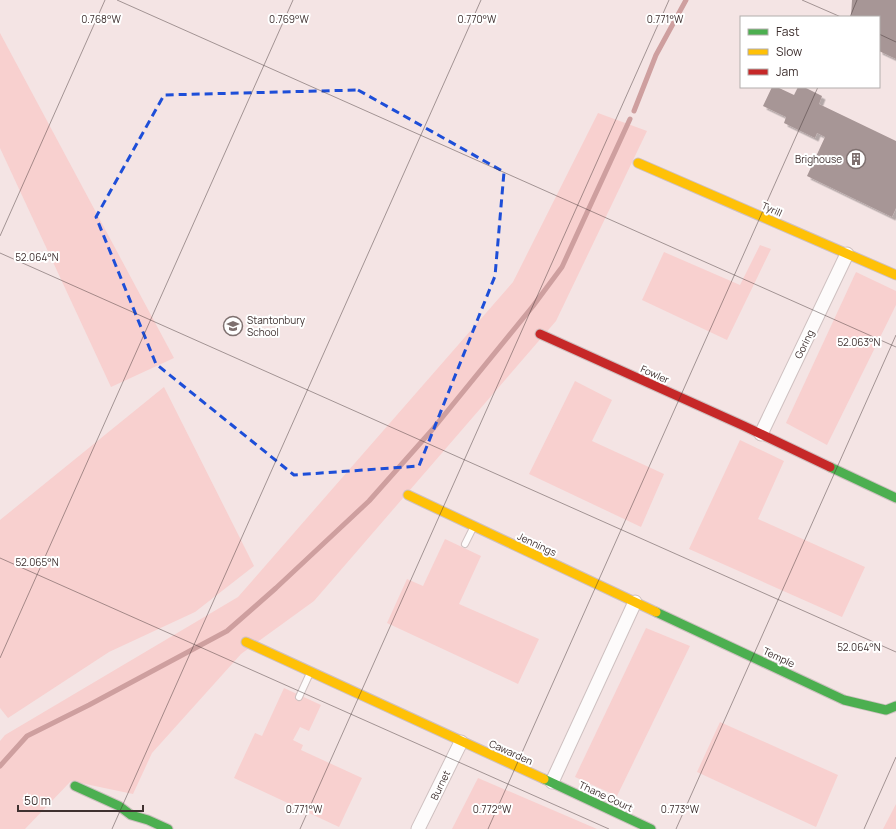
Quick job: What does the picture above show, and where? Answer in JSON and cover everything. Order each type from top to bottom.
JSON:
[{"type":"street","name":"Tyrill","points":[[638,163],[896,275]]},
{"type":"street","name":"Goring","points":[[761,434],[847,254]]},
{"type":"street","name":"Fowler","points":[[540,334],[761,434]]},
{"type":"street","points":[[761,434],[896,498]]},
{"type":"street","name":"Jennings","points":[[408,495],[656,612]]},
{"type":"street","points":[[552,782],[635,602]]},
{"type":"street","name":"Temple","points":[[656,612],[844,700],[886,710],[896,706]]},
{"type":"street","points":[[246,642],[461,742]]},
{"type":"street","name":"Cawarden","points":[[461,742],[552,782]]},
{"type":"street","name":"Burnet","points":[[418,829],[461,742]]},
{"type":"street","name":"Thane Court","points":[[552,782],[651,829]]},
{"type":"street","points":[[75,786],[118,806],[130,815],[148,820],[168,829]]},
{"type":"lane","points":[[465,544],[474,526]]},
{"type":"lane","points":[[299,697],[311,672]]},
{"type":"highlighted area","points":[[358,90],[504,172],[495,276],[419,466],[294,475],[156,364],[96,217],[164,95]]},
{"type":"shaded area","points":[[0,33],[174,358],[111,387],[0,148]]},
{"type":"shaded area","points":[[598,113],[647,131],[556,321],[314,601],[241,654],[152,753],[133,794],[71,781],[25,829],[0,829],[0,741],[5,735],[238,597],[513,282]]},
{"type":"shaded area","points":[[760,245],[771,249],[727,340],[642,300],[664,252],[740,285]]},
{"type":"shaded area","points":[[856,272],[896,291],[896,305],[827,445],[786,423]]},
{"type":"shaded area","points":[[575,381],[612,400],[592,441],[664,474],[641,527],[529,474]]},
{"type":"shaded area","points":[[164,387],[254,566],[195,612],[109,652],[8,718],[0,708],[0,520]]},
{"type":"shaded area","points":[[740,440],[784,461],[758,519],[865,567],[842,617],[689,549]]},
{"type":"shaded area","points":[[445,539],[481,556],[459,604],[539,639],[518,684],[387,623],[407,579],[423,586]]},
{"type":"shaded area","points":[[646,628],[690,646],[617,796],[575,777]]},
{"type":"shaded area","points":[[284,688],[321,705],[309,731],[300,727],[293,740],[303,745],[301,750],[362,778],[339,827],[234,778],[255,733],[262,736]]},
{"type":"shaded area","points":[[720,722],[838,775],[816,827],[697,772]]},
{"type":"shaded area","points":[[478,778],[597,829],[452,829]]},
{"type":"shaded area","points":[[896,804],[896,829],[883,829]]},
{"type":"building","points":[[852,0],[896,0],[896,59],[880,51],[880,16],[851,16]]},
{"type":"building","name":"Brighouse","points":[[772,88],[779,88],[794,95],[798,88],[806,88],[822,96],[819,104],[896,141],[896,208],[892,217],[807,176],[825,137],[817,133],[815,138],[784,123],[786,117],[763,106]]},
{"type":"waterway","points":[[634,111],[656,55],[686,0]]},
{"type":"waterway","points":[[0,766],[27,736],[89,705],[227,631],[276,588],[369,501],[432,430],[533,306],[562,267],[630,119]]},
{"type":"traffic: fast","points":[[830,467],[896,498]]},
{"type":"traffic: fast","points":[[656,612],[844,700],[886,710],[896,706]]},
{"type":"traffic: fast","points":[[544,779],[651,829]]},
{"type":"traffic: fast","points":[[75,786],[119,806],[131,815],[148,820],[168,829]]},
{"type":"traffic: slow","points":[[638,163],[896,275]]},
{"type":"traffic: slow","points":[[408,495],[656,612]]},
{"type":"traffic: slow","points":[[246,642],[544,779]]},
{"type":"traffic: jam","points":[[540,334],[744,426],[830,467]]},
{"type":"place","name":"Brighouse","points":[[856,159]]},
{"type":"place","name":"Stantonbury School","points":[[233,326]]}]
